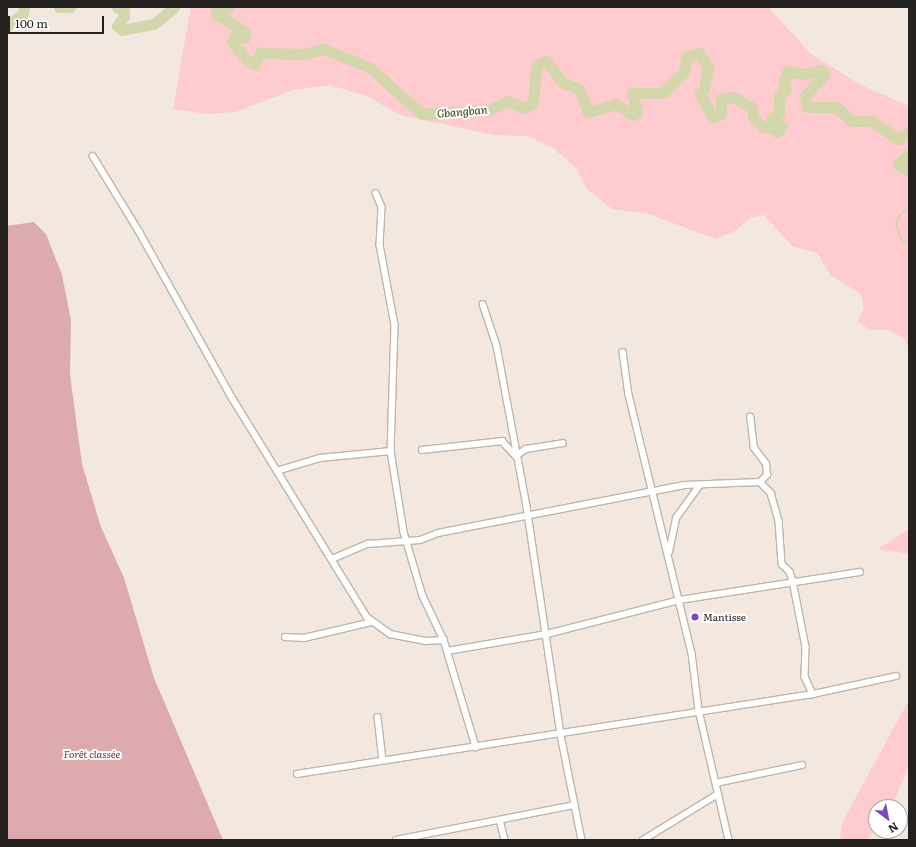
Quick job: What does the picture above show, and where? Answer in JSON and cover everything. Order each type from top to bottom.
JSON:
[{"type":"street","points":[[92,156],[277,471],[372,622],[390,634],[426,641],[444,640]]},
{"type":"street","points":[[376,193],[382,207],[380,245],[395,325],[392,451],[407,542],[423,596],[444,640],[476,747]]},
{"type":"street","points":[[483,304],[498,346],[516,456],[529,518],[561,735],[582,840]]},
{"type":"street","points":[[623,352],[629,395],[655,492],[692,653],[699,710],[728,840]]},
{"type":"street","points":[[332,559],[368,544],[407,542],[655,492],[700,485],[760,482],[767,475],[766,464],[754,448],[750,417]]},
{"type":"street","points":[[422,450],[502,441],[516,456]]},
{"type":"street","points":[[516,456],[526,448],[562,443]]},
{"type":"street","points":[[277,471],[320,458],[392,451]]},
{"type":"street","points":[[760,482],[771,493],[779,521],[782,564],[790,572],[793,581],[806,647],[805,677],[813,694]]},
{"type":"street","points":[[669,554],[676,518],[700,485]]},
{"type":"street","points":[[447,650],[547,634],[679,600],[793,581],[860,572]]},
{"type":"street","points":[[285,637],[304,638],[372,622]]},
{"type":"street","points":[[297,774],[561,735],[699,710],[813,694],[896,676]]},
{"type":"street","points":[[378,717],[383,761]]},
{"type":"street","points":[[716,783],[802,765]]},
{"type":"street","points":[[643,840],[718,794]]},
{"type":"street","points":[[396,840],[575,805]]},
{"type":"street","points":[[500,820],[505,840]]},
{"type":"shaded area","points":[[191,7],[768,7],[811,54],[861,85],[909,106],[909,350],[905,339],[888,330],[870,330],[858,321],[864,308],[861,294],[830,275],[818,253],[792,246],[764,215],[750,218],[735,231],[715,239],[649,214],[612,209],[587,189],[576,168],[554,149],[528,136],[494,135],[400,115],[367,96],[330,85],[293,90],[235,112],[207,114],[173,109]]},
{"type":"shaded area","points":[[909,529],[909,554],[878,549]]},
{"type":"shaded area","points":[[909,700],[909,765],[895,799],[868,799],[868,840],[840,840],[842,823]]},
{"type":"green space","name":"Forêt classée","points":[[34,222],[46,234],[62,275],[71,320],[70,375],[82,464],[101,527],[124,578],[154,678],[223,840],[7,840],[7,226]]},
{"type":"waterway","name":"Gbangban","points":[[7,26],[23,14],[24,7]]},
{"type":"waterway","name":"Gbangban","points":[[59,7],[70,7]]},
{"type":"waterway","name":"Gbangban","points":[[117,7],[124,11],[124,16],[117,26],[122,30],[154,24],[174,7]]},
{"type":"waterway","name":"Gbangban","points":[[229,7],[217,9],[216,14],[245,32],[244,38],[236,36],[232,42],[249,62],[254,64],[260,53],[305,54],[323,49],[369,67],[422,114],[489,110],[508,101],[524,108],[533,103],[536,66],[546,61],[563,83],[579,89],[588,112],[616,104],[633,115],[637,112],[632,93],[663,93],[684,72],[686,57],[699,53],[708,67],[704,89],[700,94],[713,117],[721,114],[721,99],[734,97],[752,108],[753,117],[763,127],[772,127],[777,132],[782,126],[772,119],[779,113],[779,96],[786,89],[784,80],[788,71],[804,74],[822,70],[824,75],[805,96],[807,107],[837,107],[851,121],[872,121],[898,139],[909,132]]},
{"type":"waterway","name":"Gbangban","points":[[906,133],[909,128]]},
{"type":"waterway","name":"Gbangban","points":[[909,154],[898,164],[909,171]]},
{"type":"waterway","name":"Gbangban","points":[[909,208],[899,216],[896,225],[903,242],[909,240]]},
{"type":"place","name":"Mantisse","points":[[695,617]]}]
